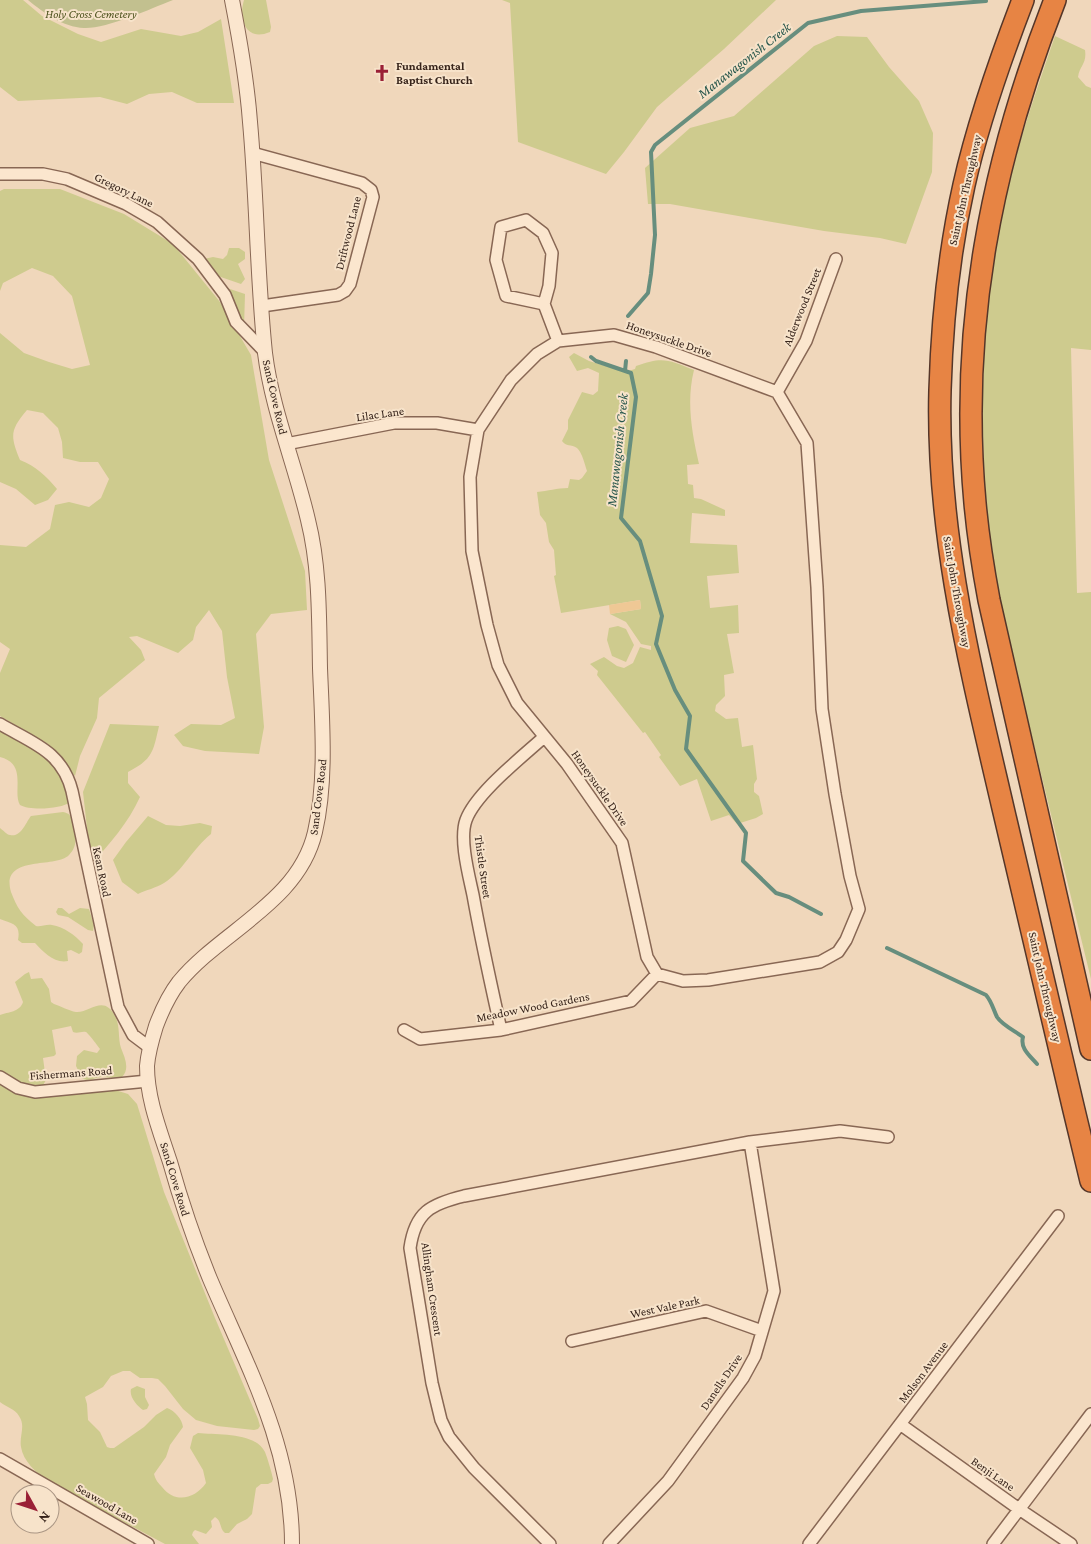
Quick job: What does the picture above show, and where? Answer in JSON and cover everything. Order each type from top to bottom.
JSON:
[{"type":"highway","name":"Saint John Throughway","points":[[1023,0],[1000,62],[974,144],[964,183],[952,247],[942,344],[940,456],[948,540],[965,645],[1091,1181]]},
{"type":"highway","points":[[1055,0],[1029,70],[1010,130],[983,251],[974,336],[971,396],[972,461],[977,525],[989,600],[1091,1049]]},
{"type":"street","name":"Sand Cove Road","points":[[232,0],[247,86],[265,352],[273,398],[308,519],[318,587],[323,770],[315,835],[300,869],[278,897],[198,962],[176,986],[163,1008],[149,1047],[147,1064],[148,1081],[154,1110],[192,1234],[276,1436],[288,1484],[292,1544]]},
{"type":"street","name":"Driftwood Lane","points":[[252,154],[362,183],[371,190],[373,197],[350,284],[345,291],[338,295],[262,306]]},
{"type":"street","name":"Gregory Lane","points":[[0,174],[43,174],[67,179],[126,204],[157,222],[198,259],[224,295],[236,322],[265,352]]},
{"type":"street","points":[[544,304],[506,296],[496,260],[501,227],[526,220],[543,233],[552,253],[549,286],[544,304],[558,341]]},
{"type":"street","name":"Alderwood Street","points":[[777,392],[806,341],[836,258]]},
{"type":"street","name":"Honeysuckle Drive","points":[[657,974],[647,957],[622,843],[567,764],[517,703],[500,670],[486,620],[472,551],[470,477],[478,430],[511,380],[537,354],[558,341],[614,335],[656,347],[777,392]]},
{"type":"street","points":[[657,974],[683,981],[708,980],[820,962],[838,952],[846,940],[859,909],[850,876],[836,801],[822,709],[818,587],[807,442],[777,392]]},
{"type":"street","name":"Lilac Lane","points":[[286,444],[394,424],[437,423],[478,430]]},
{"type":"street","name":"Kean Road","points":[[0,724],[52,755],[67,776],[72,791],[118,1007],[133,1035],[149,1047]]},
{"type":"street","name":"Thistle Street","points":[[501,1030],[468,869],[464,843],[466,820],[479,797],[544,737]]},
{"type":"street","name":"Meadow Wood Gardens","points":[[404,1030],[420,1039],[501,1030],[631,1001],[657,974]]},
{"type":"street","name":"Fishermans Road","points":[[0,1077],[18,1088],[35,1092],[148,1081]]},
{"type":"street","name":"Allingham Crescent","points":[[550,1544],[474,1468],[449,1437],[441,1420],[432,1383],[410,1248],[412,1231],[422,1216],[431,1207],[442,1201],[750,1142],[840,1131],[888,1137]]},
{"type":"street","name":"Danells Drive","points":[[609,1544],[668,1481],[743,1378],[755,1356],[774,1291],[750,1142]]},
{"type":"street","name":"Molson Avenue","points":[[809,1544],[1058,1216]]},
{"type":"street","name":"West Vale Park","points":[[572,1341],[706,1311],[762,1331]]},
{"type":"street","points":[[992,1544],[1091,1414]]},
{"type":"street","name":"Benji Lane","points":[[900,1424],[1071,1544]]},
{"type":"street","name":"Seawood Lane","points":[[0,1459],[148,1544]]},
{"type":"shaded area","points":[[0,0],[23,0],[42,16],[78,34],[101,42],[141,29],[181,36],[198,32],[221,19],[234,103],[197,103],[172,92],[149,94],[127,104],[100,97],[18,101],[0,87]]},
{"type":"shaded area","points":[[244,0],[266,0],[271,27],[270,32],[255,34],[250,32],[243,22],[242,8]]},
{"type":"shaded area","points":[[502,0],[776,0],[724,49],[657,107],[606,174],[518,142],[510,3]]},
{"type":"shaded area","points":[[837,36],[867,37],[889,67],[919,101],[933,133],[932,172],[906,244],[880,238],[824,231],[670,204],[648,204],[645,168],[690,128],[734,116],[814,46]]},
{"type":"shaded area","points":[[1055,36],[1085,50],[1084,62],[1078,77],[1086,86],[1091,88],[1091,350],[1071,348],[1077,593],[1091,592],[1091,979],[1005,624],[991,547],[983,446],[985,333],[1000,221],[1018,151]]},
{"type":"shaded area","points":[[4,189],[60,189],[124,214],[173,244],[220,302],[251,355],[269,460],[305,571],[307,610],[271,614],[256,634],[264,727],[259,754],[205,751],[183,746],[174,735],[191,724],[221,725],[235,718],[227,677],[222,631],[209,610],[196,627],[193,640],[178,653],[137,636],[129,637],[141,650],[145,660],[99,698],[97,718],[80,756],[75,776],[48,744],[0,716],[0,673],[10,649],[0,642],[0,545],[26,547],[50,529],[55,505],[69,502],[89,507],[101,498],[109,479],[98,462],[80,462],[63,458],[62,442],[58,428],[43,413],[27,410],[15,428],[13,434],[14,445],[20,460],[40,472],[57,489],[48,500],[35,505],[16,489],[0,482],[0,333],[24,353],[49,362],[72,369],[90,365],[72,296],[53,276],[32,268],[3,283],[0,291],[0,191]]},
{"type":"shaded area","points":[[229,248],[239,248],[245,252],[245,259],[238,264],[245,279],[241,284],[215,275],[204,259],[213,257],[223,259],[227,255]]},
{"type":"shaded area","points":[[221,286],[245,294],[244,328]]},
{"type":"shaded area","points":[[574,353],[589,361],[625,372],[635,369],[636,366],[660,360],[666,360],[694,370],[690,406],[692,429],[699,464],[687,465],[688,484],[693,485],[694,498],[701,499],[725,510],[725,516],[692,513],[690,543],[737,545],[739,573],[707,576],[710,608],[738,605],[739,633],[727,634],[734,673],[724,675],[725,696],[716,705],[715,711],[726,719],[738,718],[742,747],[753,745],[757,779],[754,784],[754,792],[759,796],[763,814],[756,818],[737,824],[729,815],[711,821],[697,779],[680,786],[659,757],[661,755],[645,732],[643,733],[597,675],[598,671],[590,664],[604,657],[617,666],[624,668],[633,663],[640,647],[651,650],[651,646],[641,644],[626,622],[610,614],[641,609],[640,600],[561,613],[554,576],[556,575],[554,550],[549,542],[546,523],[540,515],[537,492],[568,488],[570,479],[579,480],[587,471],[579,450],[562,441],[568,429],[568,420],[582,392],[593,395],[598,391],[599,373],[588,368],[577,371],[569,357]]},
{"type":"shaded area","points":[[618,626],[626,629],[634,645],[626,662],[612,656],[607,640],[609,628]]},
{"type":"shaded area","points":[[110,724],[159,726],[151,754],[143,763],[128,772],[128,783],[140,797],[118,833],[91,864],[83,792]]},
{"type":"shaded area","points":[[0,729],[49,759],[62,774],[70,802],[46,808],[31,808],[20,805],[17,793],[17,772],[9,761],[0,757]]},
{"type":"shaded area","points":[[63,812],[70,815],[75,831],[74,847],[69,855],[62,859],[21,867],[14,872],[10,880],[11,892],[15,903],[31,922],[36,926],[50,925],[61,928],[83,944],[82,952],[79,954],[71,950],[67,951],[68,961],[58,961],[35,943],[22,943],[18,940],[19,935],[15,925],[0,919],[0,828],[10,835],[14,835],[23,829],[31,816]]},
{"type":"shaded area","points":[[148,816],[166,825],[180,826],[200,823],[212,826],[211,834],[171,878],[161,885],[138,894],[122,882],[113,860]]},
{"type":"shaded area","points":[[58,908],[62,908],[69,914],[80,908],[89,909],[94,925],[93,931],[88,930],[68,917],[58,915],[56,912]]},
{"type":"shaded area","points":[[29,972],[31,979],[42,978],[49,989],[51,1002],[54,1004],[76,1012],[82,1012],[102,1005],[111,1011],[116,1018],[120,1044],[126,1063],[126,1070],[122,1077],[99,1077],[90,1080],[82,1078],[76,1066],[77,1056],[84,1050],[97,1053],[100,1049],[86,1032],[73,1032],[71,1026],[52,1030],[56,1054],[43,1058],[46,1080],[42,1087],[30,1088],[0,1073],[0,1015],[19,1008],[23,1002],[15,982]]},
{"type":"shaded area","points":[[0,1083],[18,1093],[29,1096],[112,1089],[128,1094],[137,1104],[164,1192],[260,1426],[254,1430],[217,1426],[196,1420],[183,1409],[158,1379],[140,1378],[130,1371],[123,1371],[111,1376],[103,1387],[85,1397],[88,1420],[100,1432],[107,1447],[114,1448],[167,1408],[175,1413],[180,1418],[183,1427],[170,1445],[166,1457],[154,1474],[158,1482],[173,1496],[191,1496],[206,1483],[203,1470],[190,1448],[193,1436],[198,1433],[235,1436],[253,1441],[265,1452],[273,1479],[272,1482],[261,1484],[256,1488],[252,1514],[237,1524],[229,1533],[223,1531],[219,1520],[215,1517],[211,1521],[212,1527],[206,1534],[195,1530],[193,1532],[192,1535],[199,1544],[165,1544],[60,1488],[60,1484],[53,1484],[47,1481],[34,1470],[22,1452],[22,1424],[19,1416],[0,1402]]},
{"type":"shaded area","points":[[137,1386],[145,1389],[145,1397],[149,1405],[147,1409],[143,1410],[132,1398],[131,1389]]},
{"type":"sand","points":[[640,600],[641,609],[610,614],[609,605]]},
{"type":"green space","name":"Holy Cross Cemetery","points":[[28,0],[173,0],[116,22],[84,28],[61,22]]},
{"type":"waterway","name":"Manawagonish Creek","points":[[628,316],[648,293],[655,235],[651,152],[655,145],[808,23],[861,11],[986,1]]},
{"type":"waterway","name":"Manawagonish Creek","points":[[591,357],[596,361],[631,373],[636,397],[621,518],[640,541],[662,616],[656,644],[675,690],[690,716],[686,749],[746,833],[743,861],[776,893],[789,897],[821,914]]},
{"type":"waterway","points":[[625,371],[626,361]]},
{"type":"waterway","name":"Manawagonish Creek","points":[[887,948],[986,995],[999,1020],[1023,1037],[1024,1048],[1037,1064]]},
{"type":"place","name":"Fundamental Baptist Church","points":[[382,73]]}]
